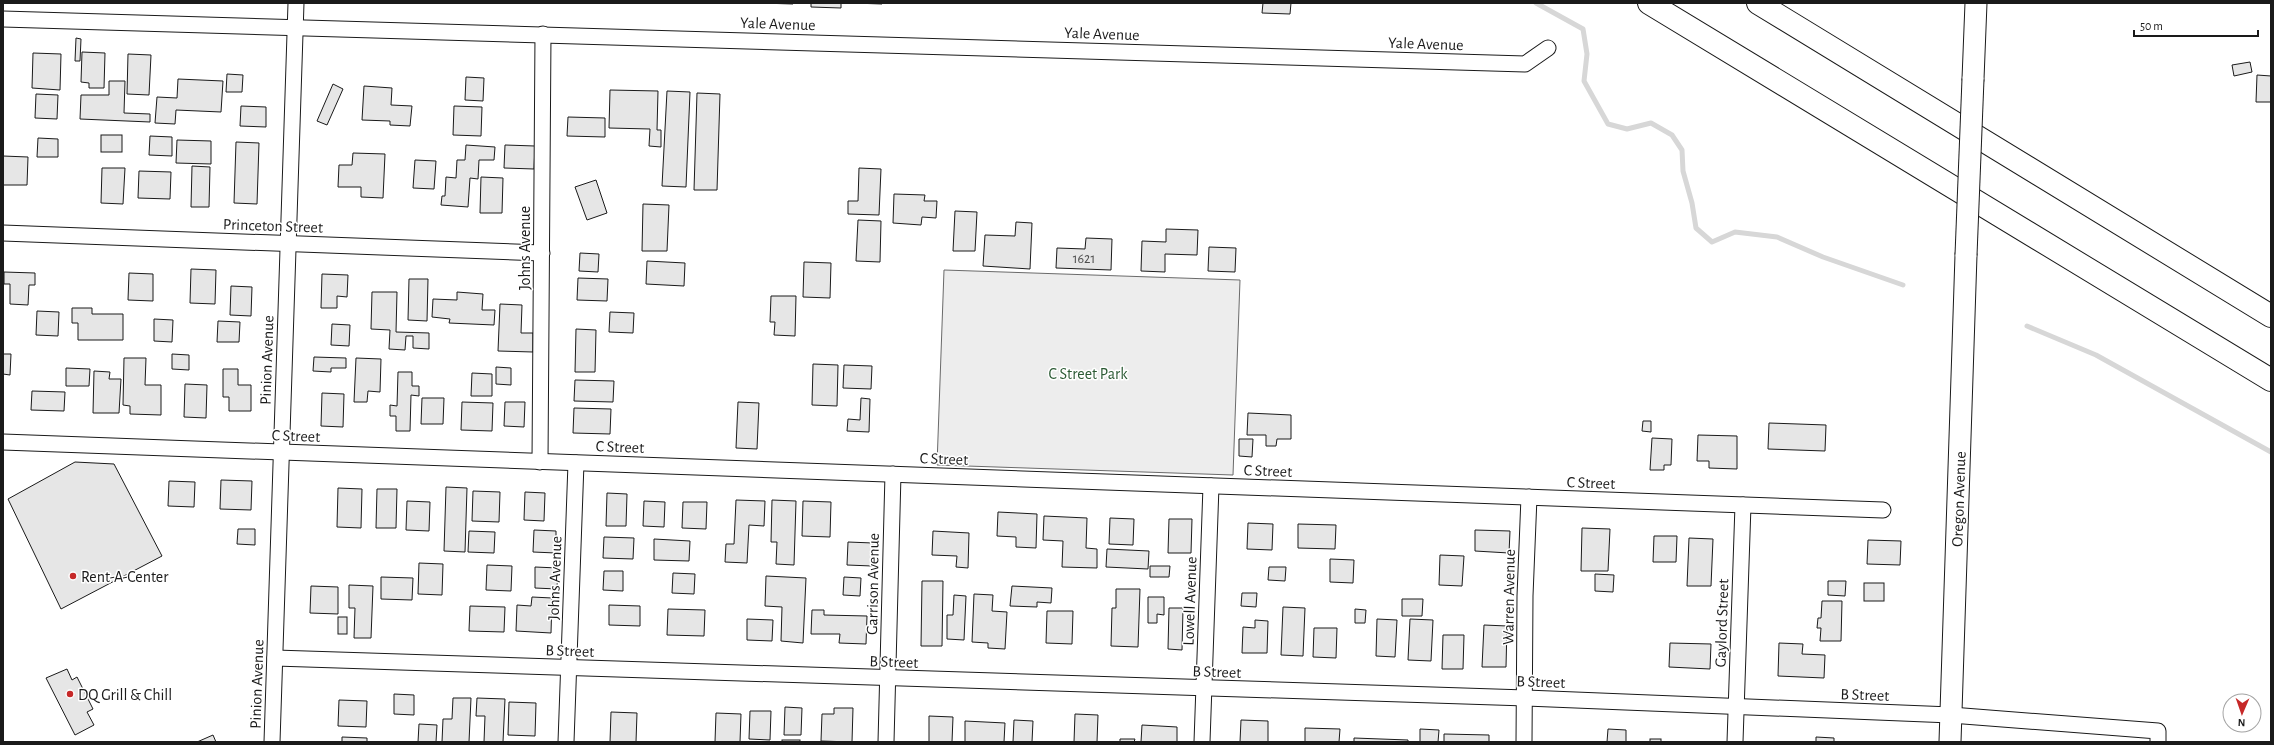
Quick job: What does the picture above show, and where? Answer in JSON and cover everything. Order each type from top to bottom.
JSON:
[{"type":"highway","points":[[1649,3],[2271,380]]},
{"type":"highway","points":[[1758,3],[2271,316]]},
{"type":"street","name":"Pinion Avenue","points":[[272,742],[296,3]]},
{"type":"street","name":"Oregon Avenue","points":[[1950,742],[1976,3]]},
{"type":"street","name":"Yale Avenue","points":[[3,19],[1526,64],[1548,48]]},
{"type":"street","name":"Johns Avenue","points":[[540,462],[543,34]]},
{"type":"street","name":"Princeton Street","points":[[3,232],[542,253]]},
{"type":"street","name":"C Street","points":[[3,442],[1883,510]]},
{"type":"street","name":"Johns Avenue","points":[[566,742],[576,463]]},
{"type":"street","name":"Garrison Avenue","points":[[886,742],[893,474]]},
{"type":"street","name":"Lowell Avenue","points":[[1202,742],[1211,486]]},
{"type":"street","name":"Warren Avenue","points":[[1524,742],[1526,698],[1525,596],[1529,497]]},
{"type":"street","name":"Gaylord Street","points":[[1735,742],[1743,505]]},
{"type":"street","name":"B Street","points":[[275,658],[888,679],[1526,698],[1951,715],[2158,736]]},
{"type":"green space","name":"C Street Park","points":[[944,270],[1240,280],[1233,475],[937,465]]},
{"type":"building","points":[[760,3],[793,3],[793,4]]},
{"type":"building","points":[[811,3],[841,3],[841,8],[811,7]]},
{"type":"building","points":[[853,3],[882,3],[882,4]]},
{"type":"building","points":[[1263,3],[1291,3],[1290,14],[1262,13]]},
{"type":"building","points":[[76,38],[81,39],[80,61],[75,61]]},
{"type":"building","points":[[82,52],[105,53],[104,88],[89,88],[89,83],[81,82]]},
{"type":"building","points":[[33,53],[61,54],[60,90],[32,88]]},
{"type":"building","points":[[128,54],[151,55],[149,95],[127,94]]},
{"type":"building","points":[[2250,62],[2252,72],[2234,76],[2232,65]]},
{"type":"building","points":[[227,74],[243,75],[242,92],[226,92]]},
{"type":"building","points":[[2257,75],[2271,76],[2271,102],[2256,102]]},
{"type":"building","points":[[466,77],[484,78],[483,101],[465,100]]},
{"type":"building","points":[[178,79],[223,81],[221,112],[176,110],[175,124],[155,123],[157,97],[177,98]]},
{"type":"building","points":[[109,81],[125,81],[124,113],[150,114],[150,122],[80,119],[81,95],[109,95]]},
{"type":"building","points":[[333,84],[343,89],[327,125],[317,121]]},
{"type":"building","points":[[364,86],[392,88],[391,105],[412,106],[410,126],[390,125],[390,121],[362,120]]},
{"type":"building","points":[[610,90],[658,91],[657,130],[661,130],[661,147],[649,146],[650,129],[609,128]]},
{"type":"building","points":[[667,91],[690,92],[686,187],[662,186]]},
{"type":"building","points":[[697,93],[720,94],[717,190],[694,190]]},
{"type":"building","points":[[36,94],[58,95],[57,119],[35,118]]},
{"type":"building","points":[[241,106],[266,107],[266,127],[240,126]]},
{"type":"building","points":[[454,106],[482,107],[481,136],[453,135]]},
{"type":"building","points":[[568,117],[605,118],[605,137],[567,136]]},
{"type":"building","points":[[101,135],[122,135],[122,152],[101,152]]},
{"type":"building","points":[[150,136],[172,137],[172,156],[149,155]]},
{"type":"building","points":[[38,138],[58,139],[58,157],[37,157]]},
{"type":"building","points":[[177,140],[211,141],[211,164],[176,163]]},
{"type":"building","points":[[236,142],[259,143],[257,204],[234,203]]},
{"type":"building","points":[[466,145],[495,147],[494,160],[479,160],[478,179],[470,178],[468,207],[441,205],[442,196],[445,196],[446,177],[456,178],[457,160],[465,160]]},
{"type":"building","points":[[505,145],[535,146],[534,169],[504,168]]},
{"type":"building","points":[[353,153],[385,154],[383,198],[361,197],[361,187],[338,187],[339,165],[352,165]]},
{"type":"building","points":[[3,156],[28,157],[27,185],[3,185]]},
{"type":"building","points":[[415,160],[436,161],[434,189],[413,188]]},
{"type":"building","points":[[192,166],[210,167],[209,207],[191,207]]},
{"type":"building","points":[[102,168],[125,168],[123,204],[101,203]]},
{"type":"building","points":[[859,168],[881,169],[879,215],[848,214],[848,201],[858,201]]},
{"type":"building","points":[[139,171],[171,172],[170,199],[138,198]]},
{"type":"building","points":[[481,177],[503,178],[502,213],[480,213]]},
{"type":"building","points":[[596,180],[607,213],[587,220],[575,187]]},
{"type":"building","points":[[894,194],[925,195],[924,201],[937,201],[936,218],[922,217],[921,225],[893,223]]},
{"type":"building","points":[[643,204],[669,205],[667,251],[642,251]]},
{"type":"building","points":[[955,211],[977,212],[975,251],[953,251]]},
{"type":"building","points":[[858,220],[881,221],[880,262],[856,261]]},
{"type":"building","points":[[1016,222],[1032,223],[1030,269],[983,266],[985,235],[1015,236]]},
{"type":"building","points":[[1166,229],[1198,230],[1197,255],[1165,254],[1165,272],[1141,271],[1142,241],[1166,242]]},
{"type":"building","points":[[1086,238],[1112,239],[1111,270],[1056,268],[1057,248],[1085,249]]},
{"type":"building","points":[[1209,247],[1236,248],[1235,272],[1208,271]]},
{"type":"building","points":[[580,253],[599,254],[598,272],[579,271]]},
{"type":"building","points":[[647,261],[685,263],[684,286],[646,284]]},
{"type":"building","points":[[804,262],[831,263],[830,298],[803,297]]},
{"type":"building","points":[[191,269],[216,270],[215,304],[190,303]]},
{"type":"building","points":[[4,272],[35,273],[35,285],[29,285],[28,305],[10,304],[10,284],[4,284]]},
{"type":"building","points":[[129,273],[153,274],[153,301],[128,300]]},
{"type":"building","points":[[322,274],[348,275],[347,297],[337,296],[337,308],[321,308]]},
{"type":"building","points":[[578,278],[608,279],[607,301],[577,300]]},
{"type":"building","points":[[409,279],[428,279],[427,321],[408,320]]},
{"type":"building","points":[[231,286],[252,287],[251,316],[230,315]]},
{"type":"building","points":[[372,292],[397,292],[396,332],[429,333],[429,349],[413,348],[413,336],[406,336],[405,350],[389,349],[390,330],[371,329]]},
{"type":"building","points":[[457,292],[483,294],[482,310],[495,310],[494,325],[449,323],[450,319],[432,317],[433,299],[457,300]]},
{"type":"building","points":[[771,296],[796,296],[795,336],[774,335],[775,322],[770,322]]},
{"type":"building","points":[[500,304],[522,305],[521,333],[533,333],[533,352],[498,351]]},
{"type":"building","points":[[72,308],[92,308],[92,314],[123,314],[123,340],[78,340],[78,323],[72,323]]},
{"type":"building","points":[[37,311],[59,312],[58,336],[36,335]]},
{"type":"building","points":[[610,312],[634,313],[633,333],[609,332]]},
{"type":"building","points":[[154,319],[173,320],[172,342],[154,341]]},
{"type":"building","points":[[218,321],[240,322],[239,342],[217,342]]},
{"type":"building","points":[[332,324],[350,325],[349,346],[331,345]]},
{"type":"building","points":[[576,329],[596,330],[595,372],[575,372]]},
{"type":"building","points":[[3,354],[11,354],[10,375],[3,374]]},
{"type":"building","points":[[172,354],[189,355],[189,370],[172,369]]},
{"type":"building","points":[[314,357],[346,358],[346,368],[331,368],[331,372],[313,371]]},
{"type":"building","points":[[124,358],[146,358],[145,385],[161,385],[161,415],[130,414],[130,406],[123,405]]},
{"type":"building","points":[[356,358],[381,359],[380,392],[368,391],[367,402],[354,402]]},
{"type":"building","points":[[813,364],[838,365],[837,406],[812,405]]},
{"type":"building","points":[[844,365],[872,366],[871,389],[843,388]]},
{"type":"building","points":[[496,367],[511,368],[511,385],[496,384]]},
{"type":"building","points":[[66,368],[90,369],[89,386],[66,386]]},
{"type":"building","points":[[223,369],[238,369],[238,385],[251,385],[251,411],[229,411],[229,397],[223,397]]},
{"type":"building","points":[[94,371],[110,372],[109,379],[121,379],[119,413],[93,413]]},
{"type":"building","points":[[398,372],[412,372],[412,386],[419,386],[419,396],[411,395],[410,431],[396,431],[396,416],[390,416],[390,405],[397,406]]},
{"type":"building","points":[[472,373],[492,374],[492,396],[471,396]]},
{"type":"building","points":[[575,380],[614,381],[613,402],[574,401]]},
{"type":"building","points":[[185,384],[207,385],[206,418],[184,417]]},
{"type":"building","points":[[32,391],[65,392],[64,411],[31,410]]},
{"type":"building","points":[[322,393],[344,394],[343,427],[321,426]]},
{"type":"building","points":[[422,398],[444,398],[443,424],[421,424]]},
{"type":"building","points":[[861,398],[870,399],[869,432],[847,431],[848,419],[860,420]]},
{"type":"building","points":[[462,402],[493,403],[492,431],[461,430]]},
{"type":"building","points":[[505,402],[525,402],[524,427],[504,426]]},
{"type":"building","points":[[738,402],[759,403],[757,449],[736,448]]},
{"type":"building","points":[[574,408],[611,409],[610,434],[573,433]]},
{"type":"building","points":[[1248,413],[1291,415],[1291,439],[1277,439],[1276,446],[1266,446],[1266,435],[1247,435]]},
{"type":"building","points":[[1643,421],[1651,421],[1651,432],[1642,431]]},
{"type":"building","points":[[1769,423],[1826,425],[1825,451],[1768,449]]},
{"type":"building","points":[[1698,435],[1737,436],[1737,469],[1709,468],[1709,461],[1697,461]]},
{"type":"building","points":[[1652,438],[1672,439],[1671,465],[1664,465],[1664,470],[1650,470]]},
{"type":"building","points":[[1239,439],[1253,439],[1252,457],[1239,456]]},
{"type":"building","points":[[75,462],[114,464],[162,556],[61,609],[8,499]]},
{"type":"building","points":[[221,480],[252,481],[251,510],[220,509]]},
{"type":"building","points":[[169,481],[195,482],[194,507],[168,506]]},
{"type":"building","points":[[446,487],[467,488],[465,552],[444,551]]},
{"type":"building","points":[[338,488],[362,489],[361,528],[337,527]]},
{"type":"building","points":[[377,489],[397,489],[396,528],[376,528]]},
{"type":"building","points":[[473,491],[500,492],[499,522],[472,521]]},
{"type":"building","points":[[525,492],[545,493],[544,521],[524,520]]},
{"type":"building","points":[[607,493],[627,494],[626,526],[606,526]]},
{"type":"building","points":[[736,500],[765,501],[764,526],[749,525],[747,563],[725,562],[726,544],[734,544]]},
{"type":"building","points":[[772,500],[796,501],[794,565],[776,564],[777,542],[771,542]]},
{"type":"building","points":[[407,501],[430,502],[429,531],[406,530]]},
{"type":"building","points":[[644,501],[665,502],[664,527],[643,526]]},
{"type":"building","points":[[803,501],[831,502],[830,537],[802,536]]},
{"type":"building","points":[[683,502],[707,502],[706,529],[682,528]]},
{"type":"building","points":[[998,512],[1037,514],[1036,548],[1016,547],[1016,537],[997,536]]},
{"type":"building","points":[[1044,516],[1087,518],[1086,548],[1097,549],[1097,568],[1062,567],[1063,541],[1043,540]]},
{"type":"building","points":[[1110,518],[1134,519],[1133,545],[1109,544]]},
{"type":"building","points":[[1169,519],[1192,519],[1191,553],[1168,553]]},
{"type":"building","points":[[1248,523],[1273,524],[1272,550],[1247,549]]},
{"type":"building","points":[[1298,524],[1336,525],[1335,549],[1298,548]]},
{"type":"building","points":[[1582,528],[1610,529],[1608,571],[1581,571]]},
{"type":"building","points":[[238,529],[255,529],[255,545],[237,544]]},
{"type":"building","points":[[534,530],[556,531],[556,553],[533,552]]},
{"type":"building","points":[[1475,530],[1510,531],[1509,553],[1475,551]]},
{"type":"building","points":[[469,531],[495,532],[494,553],[468,552]]},
{"type":"building","points":[[933,531],[969,533],[968,568],[956,567],[957,556],[932,555]]},
{"type":"building","points":[[1654,536],[1677,536],[1676,562],[1653,562]]},
{"type":"building","points":[[604,537],[634,538],[633,559],[603,558]]},
{"type":"building","points":[[1689,538],[1713,539],[1711,586],[1687,586]]},
{"type":"building","points":[[654,539],[690,541],[689,561],[654,560]]},
{"type":"building","points":[[1868,540],[1901,541],[1900,565],[1867,564]]},
{"type":"building","points":[[848,542],[873,543],[872,566],[847,565]]},
{"type":"building","points":[[1107,549],[1149,551],[1148,569],[1106,567]]},
{"type":"building","points":[[1440,555],[1464,556],[1462,586],[1439,585]]},
{"type":"building","points":[[1330,559],[1354,560],[1353,583],[1330,582]]},
{"type":"building","points":[[419,563],[443,564],[442,595],[418,594]]},
{"type":"building","points":[[487,565],[512,566],[511,591],[486,590]]},
{"type":"building","points":[[1150,566],[1170,566],[1169,577],[1150,577]]},
{"type":"building","points":[[535,567],[558,568],[557,589],[535,588]]},
{"type":"building","points":[[1269,567],[1286,567],[1285,581],[1268,580]]},
{"type":"building","points":[[604,571],[623,571],[623,591],[603,590]]},
{"type":"building","points":[[673,573],[695,574],[694,594],[672,593]]},
{"type":"building","points":[[1595,574],[1614,575],[1613,592],[1595,591]]},
{"type":"building","points":[[766,576],[806,578],[803,643],[781,641],[782,607],[765,606]]},
{"type":"building","points":[[381,577],[413,578],[412,600],[381,599]]},
{"type":"building","points":[[844,577],[861,578],[860,596],[843,595]]},
{"type":"building","points":[[922,581],[943,581],[942,646],[921,646]]},
{"type":"building","points":[[1828,581],[1846,581],[1845,596],[1828,595]]},
{"type":"building","points":[[1864,583],[1884,583],[1884,601],[1864,601]]},
{"type":"building","points":[[349,585],[373,586],[371,638],[354,638],[355,608],[349,608]]},
{"type":"building","points":[[311,586],[338,587],[338,614],[310,613]]},
{"type":"building","points":[[1012,586],[1052,588],[1051,603],[1037,602],[1037,607],[1010,606]]},
{"type":"building","points":[[1116,589],[1140,589],[1138,647],[1111,646],[1112,608],[1116,608]]},
{"type":"building","points":[[1242,593],[1257,593],[1256,607],[1241,606]]},
{"type":"building","points":[[974,594],[993,595],[992,611],[1007,612],[1005,649],[988,648],[988,643],[972,642]]},
{"type":"building","points":[[954,595],[966,596],[964,640],[947,639],[947,615],[953,615]]},
{"type":"building","points":[[532,597],[552,598],[551,633],[516,631],[517,605],[531,606]]},
{"type":"building","points":[[1148,597],[1164,597],[1164,615],[1157,614],[1157,623],[1148,623]]},
{"type":"building","points":[[1402,599],[1423,599],[1422,616],[1402,616]]},
{"type":"building","points":[[1822,601],[1842,601],[1841,641],[1820,641],[1821,628],[1817,628],[1818,618],[1821,618]]},
{"type":"building","points":[[609,605],[640,606],[640,626],[609,625]]},
{"type":"building","points":[[470,606],[505,607],[504,632],[469,631]]},
{"type":"building","points":[[1283,607],[1305,608],[1303,656],[1281,655]]},
{"type":"building","points":[[1169,608],[1183,608],[1182,650],[1168,649]]},
{"type":"building","points":[[668,609],[705,610],[704,636],[667,635]]},
{"type":"building","points":[[1355,609],[1366,610],[1365,623],[1355,623]]},
{"type":"building","points":[[812,610],[824,610],[824,615],[867,616],[866,644],[839,643],[840,634],[811,634]]},
{"type":"building","points":[[1047,611],[1073,611],[1072,644],[1046,643]]},
{"type":"building","points":[[338,617],[347,617],[347,634],[338,634]]},
{"type":"building","points":[[747,619],[773,620],[772,641],[747,640]]},
{"type":"building","points":[[1377,619],[1397,620],[1395,657],[1376,656]]},
{"type":"building","points":[[1410,619],[1433,620],[1431,661],[1408,660]]},
{"type":"building","points":[[1255,620],[1268,621],[1267,653],[1242,653],[1243,627],[1255,628]]},
{"type":"building","points":[[1484,625],[1507,626],[1506,667],[1482,667]]},
{"type":"building","points":[[1314,628],[1337,628],[1336,658],[1313,657]]},
{"type":"building","points":[[1443,635],[1464,635],[1463,669],[1442,669]]},
{"type":"building","points":[[1670,643],[1711,644],[1710,669],[1669,667]]},
{"type":"building","points":[[1779,643],[1803,644],[1802,654],[1825,655],[1824,678],[1778,676]]},
{"type":"building","name":"DQ Grill & Chill","points":[[67,669],[72,680],[77,677],[93,709],[87,712],[94,725],[75,735],[46,678]]},
{"type":"building","points":[[394,694],[414,695],[414,715],[394,714]]},
{"type":"building","points":[[453,698],[471,698],[469,742],[442,742],[443,719],[452,719]]},
{"type":"building","points":[[477,698],[505,699],[503,742],[484,742],[485,716],[476,716]]},
{"type":"building","points":[[339,700],[367,701],[366,727],[338,726]]},
{"type":"building","points":[[509,702],[536,703],[535,736],[508,735]]},
{"type":"building","points":[[785,707],[802,708],[801,735],[784,735]]},
{"type":"building","points":[[834,708],[853,708],[852,742],[821,741],[822,714],[834,714]]},
{"type":"building","points":[[750,711],[771,711],[770,740],[749,739]]},
{"type":"building","points":[[611,712],[637,713],[636,742],[610,742]]},
{"type":"building","points":[[716,713],[741,714],[740,742],[715,742]]},
{"type":"building","points":[[1075,714],[1098,715],[1097,742],[1074,742]]},
{"type":"building","points":[[929,716],[953,717],[952,742],[929,742]]},
{"type":"building","points":[[1014,720],[1033,721],[1032,742],[1013,742]]},
{"type":"building","points":[[1241,720],[1268,721],[1268,742],[1240,742]]},
{"type":"building","points":[[965,721],[1005,723],[1004,742],[965,742]]},
{"type":"building","points":[[419,724],[437,725],[436,742],[418,742]]},
{"type":"building","points":[[1142,725],[1177,727],[1177,742],[1141,742]]},
{"type":"building","points":[[1305,728],[1340,729],[1339,742],[1305,742]]},
{"type":"building","points":[[1420,729],[1439,730],[1438,742],[1420,742]]},
{"type":"building","points":[[1608,729],[1626,730],[1626,742],[1607,742]]},
{"type":"building","points":[[1444,734],[1489,735],[1489,742],[1444,742]]},
{"type":"building","points":[[213,735],[216,742],[197,742]]},
{"type":"building","points":[[342,737],[367,738],[367,742],[342,742]]},
{"type":"building","points":[[1816,737],[1834,738],[1834,742],[1816,742]]},
{"type":"building","points":[[1354,738],[1408,740],[1408,742],[1354,742]]},
{"type":"building","points":[[1120,739],[1135,739],[1134,742],[1120,742]]},
{"type":"building","points":[[1650,739],[1661,739],[1661,742],[1650,742]]},
{"type":"building","points":[[782,740],[800,740],[800,742],[782,742]]},
{"type":"waterway","points":[[1536,3],[1583,29],[1587,54],[1584,81],[1608,124],[1627,129],[1651,123],[1672,135],[1682,150],[1683,171],[1692,203],[1696,228],[1712,242],[1735,232],[1777,237],[1823,257],[1903,285]]},
{"type":"waterway","points":[[2027,326],[2096,355],[2271,452]]},
{"type":"place","name":"Rent-A-Center","points":[[73,576]]},
{"type":"place","name":"DQ Grill & Chill","points":[[70,694]]}]
